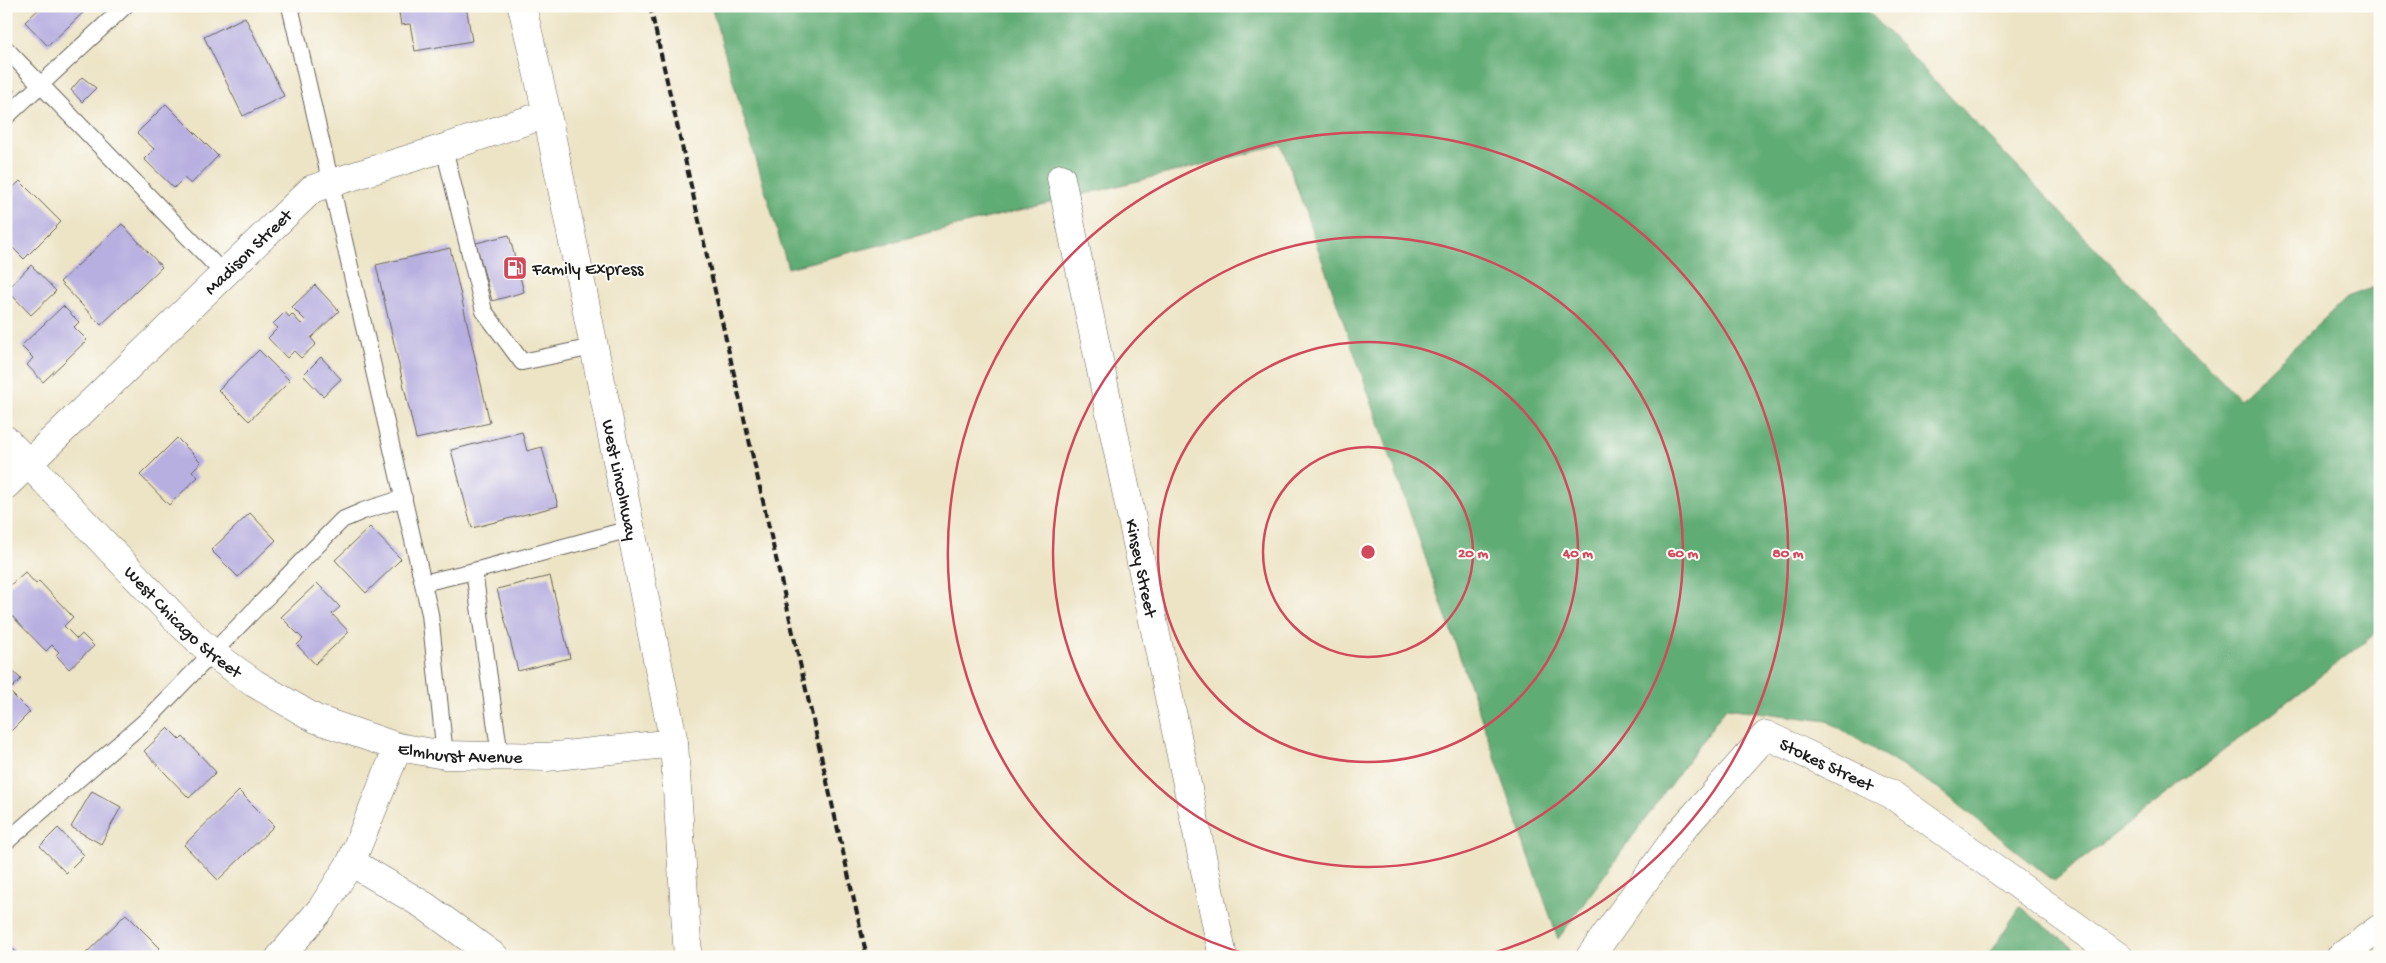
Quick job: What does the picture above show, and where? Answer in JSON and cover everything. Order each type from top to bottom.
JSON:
[{"type":"street","name":"West Lincolnway","points":[[522,6],[547,114],[674,743],[688,957]]},
{"type":"street","name":"Madison Street","points":[[6,485],[223,273],[312,189],[547,114]]},
{"type":"street","name":"Kinsey Street","points":[[1061,178],[1222,957]]},
{"type":"street","name":"West Chicago Street","points":[[6,440],[180,624],[212,653],[254,682],[316,720],[398,747]]},
{"type":"street","name":"Stokes Street","points":[[1590,957],[1679,833],[1766,735],[1891,794],[2119,957]]},
{"type":"street","name":"Elmhurst Avenue","points":[[280,957],[322,908],[351,862],[398,747],[445,755],[547,756],[674,743]]},
{"type":"street","points":[[351,862],[424,906],[495,957]]},
{"type":"street","points":[[2340,957],[2380,928]]},
{"type":"lane","points":[[6,117],[125,6]]},
{"type":"lane","points":[[290,6],[430,614],[445,755]]},
{"type":"lane","points":[[6,49],[223,273]]},
{"type":"lane","points":[[444,148],[484,311],[522,362],[593,347]]},
{"type":"lane","points":[[6,842],[127,739],[342,520],[362,511],[404,498]]},
{"type":"lane","points":[[423,583],[630,529]]},
{"type":"lane","points":[[474,571],[500,756]]},
{"type":"green space","points":[[711,6],[1863,6],[2240,399],[2347,297],[2380,285],[2380,630],[2054,881],[1938,788],[1827,721],[1726,708],[1558,939],[1282,145],[788,268]]},
{"type":"green space","points":[[2020,907],[2085,957],[1987,957]]},
{"type":"building","points":[[42,6],[90,6],[48,46],[25,22]]},
{"type":"building","points":[[398,6],[466,6],[472,41],[415,51],[410,24],[401,25]]},
{"type":"building","points":[[245,17],[284,96],[243,116],[204,37]]},
{"type":"building","points":[[82,77],[96,88],[82,102],[71,90]]},
{"type":"building","points":[[6,81],[15,91],[6,99]]},
{"type":"building","points":[[166,104],[218,156],[191,184],[184,178],[174,188],[144,159],[154,149],[137,133]]},
{"type":"building","points":[[20,181],[61,222],[24,259],[6,241],[6,194]]},
{"type":"building","points":[[122,224],[162,267],[101,325],[60,282]]},
{"type":"building","points":[[509,235],[524,292],[492,301],[476,243]]},
{"type":"building","points":[[450,248],[490,423],[416,439],[376,265]]},
{"type":"building","points":[[31,265],[56,291],[31,315],[7,290]]},
{"type":"building","points":[[315,285],[339,311],[311,338],[316,344],[301,358],[294,351],[287,358],[268,338],[278,328],[273,324],[285,312],[289,317],[292,314],[301,324],[305,320],[292,307]]},
{"type":"building","points":[[63,306],[79,322],[74,327],[87,340],[43,382],[27,365],[33,358],[21,346]]},
{"type":"building","points":[[259,350],[290,381],[249,421],[218,390]]},
{"type":"building","points":[[321,357],[341,379],[323,396],[303,375]]},
{"type":"building","points":[[522,432],[527,451],[542,447],[558,506],[472,528],[451,450]]},
{"type":"building","points":[[177,438],[201,462],[192,471],[198,477],[169,505],[140,475]]},
{"type":"building","points":[[250,513],[276,540],[238,577],[211,550]]},
{"type":"building","points":[[370,527],[401,559],[366,593],[335,560]]},
{"type":"building","points":[[25,572],[36,584],[39,581],[73,617],[64,626],[77,639],[82,634],[94,646],[69,669],[56,655],[59,652],[52,645],[46,651],[6,610],[9,606],[6,603],[6,589]]},
{"type":"building","points":[[550,576],[570,658],[518,671],[497,589]]},
{"type":"building","points":[[317,583],[340,607],[332,614],[349,632],[315,664],[297,645],[303,639],[281,617]]},
{"type":"building","points":[[6,665],[21,679],[9,691],[30,712],[6,736]]},
{"type":"building","points":[[168,728],[180,740],[183,737],[216,772],[189,798],[144,751]]},
{"type":"building","points":[[92,791],[121,807],[101,844],[71,827]]},
{"type":"building","points":[[239,791],[274,826],[218,880],[184,845]]},
{"type":"building","points":[[58,828],[84,855],[66,873],[40,846]]},
{"type":"building","points":[[126,914],[160,948],[151,957],[82,957]]},
{"type":"building","points":[[6,942],[21,957],[6,957]]},
{"type":"railway","points":[[650,6],[867,957]]},
{"type":"place","name":"Family Express","points":[[515,268]]}]
